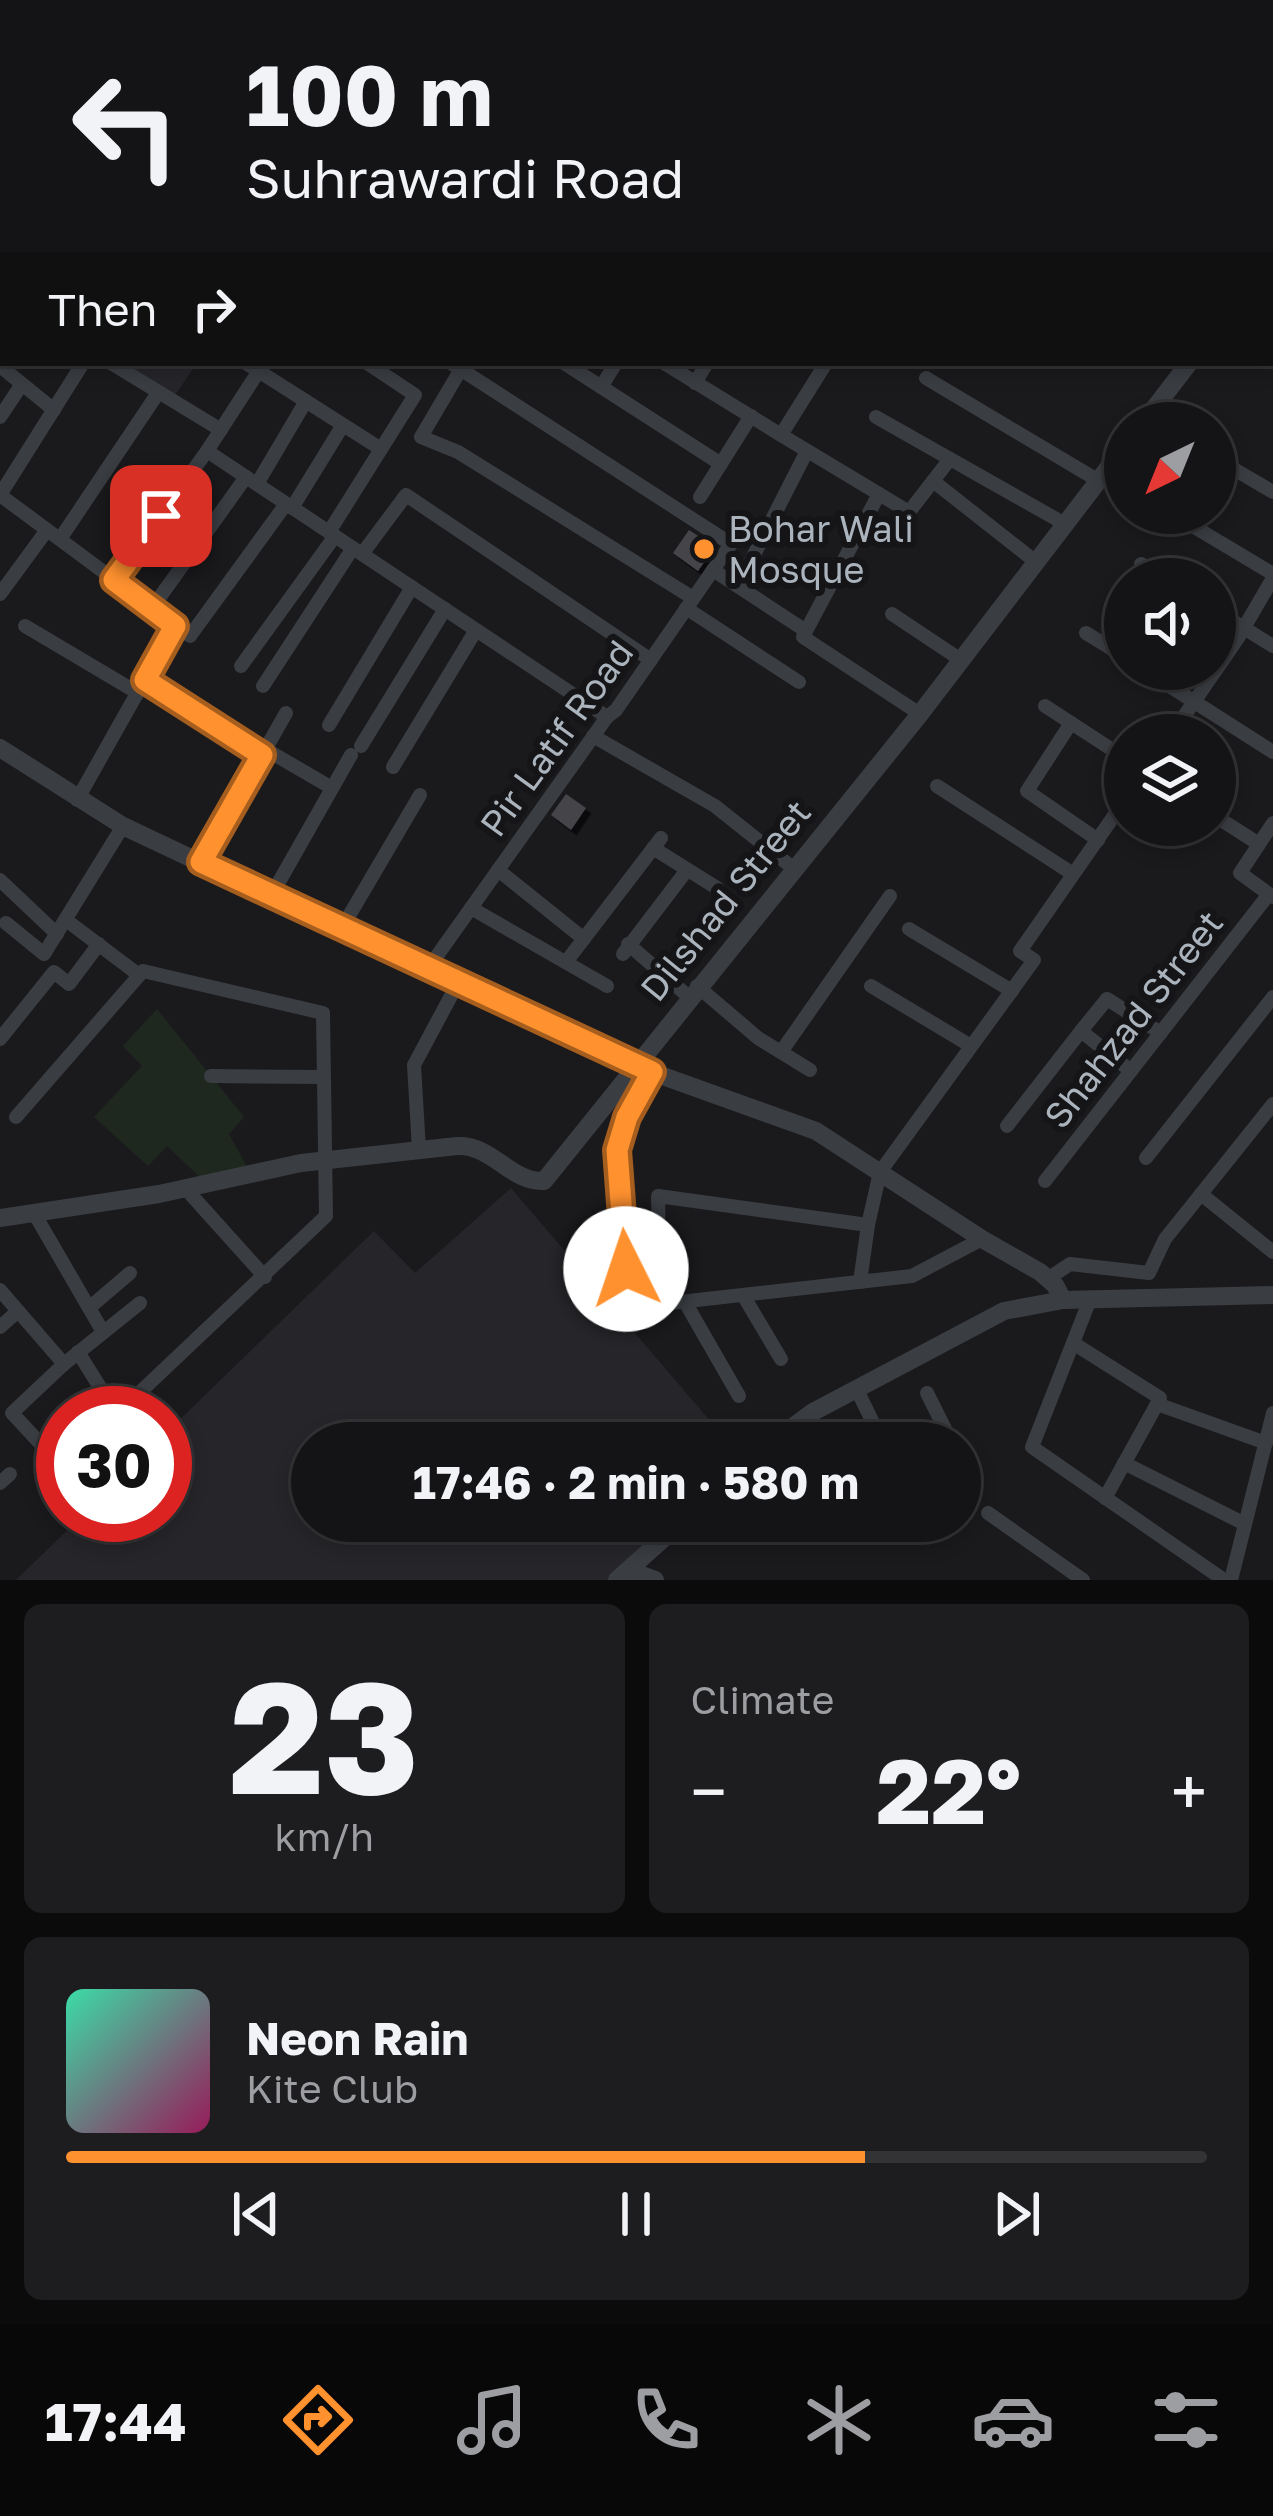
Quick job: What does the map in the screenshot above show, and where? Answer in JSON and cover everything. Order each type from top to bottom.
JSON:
[{"type":"street","points":[[0,366],[53,410]]},
{"type":"street","points":[[81,366],[0,495],[190,636],[289,506],[343,424]]},
{"type":"street","points":[[116,366],[221,430]]},
{"type":"street","points":[[114,580],[207,452],[256,366],[381,449]]},
{"type":"street","points":[[241,666],[332,534],[415,394],[372,366]]},
{"type":"street","points":[[456,366],[421,437],[458,452],[690,603],[799,682]]},
{"type":"street","name":"Pir Latif Road","points":[[429,967],[730,544],[456,366]]},
{"type":"street","points":[[569,366],[721,464]]},
{"type":"street","points":[[602,387],[614,366]]},
{"type":"street","points":[[669,366],[909,512],[950,459]]},
{"type":"street","points":[[695,383],[705,366]]},
{"type":"street","points":[[781,435],[821,366]]},
{"type":"street","points":[[1162,402],[1187,366]]},
{"type":"street","points":[[926,377],[1102,477]]},
{"type":"street","points":[[0,417],[20,387]]},
{"type":"street","points":[[0,594],[53,534],[158,393]]},
{"type":"street","points":[[152,608],[251,481],[306,401]]},
{"type":"street","points":[[700,497],[751,416]]},
{"type":"street","points":[[876,417],[1065,524]]},
{"type":"street","points":[[738,586],[807,451]]},
{"type":"street","points":[[207,452],[607,717]]},
{"type":"street","points":[[1236,470],[1273,492]]},
{"type":"street","name":"Dilshad Street","points":[[0,1218],[322,1161],[470,1145],[530,1181],[544,1181],[644,1069],[693,991],[920,714],[1104,474]]},
{"type":"street","points":[[933,481],[1036,562]]},
{"type":"street","points":[[879,494],[802,637],[920,714]]},
{"type":"street","points":[[263,686],[358,551],[406,495],[650,660]]},
{"type":"street","points":[[1186,714],[1273,576],[1206,534]]},
{"type":"street","points":[[713,570],[806,631]]},
{"type":"street","points":[[329,724],[412,587]]},
{"type":"street","points":[[272,896],[332,788],[445,609]]},
{"type":"street","points":[[892,614],[961,660]]},
{"type":"street","points":[[1236,623],[1273,646]]},
{"type":"street","points":[[25,626],[332,788]]},
{"type":"street","points":[[77,800],[175,626]]},
{"type":"street","points":[[393,767],[476,630]]},
{"type":"street","points":[[1086,633],[1104,645]]},
{"type":"street","points":[[1175,690],[1273,752]]},
{"type":"street","points":[[1046,706],[1104,744]]},
{"type":"street","points":[[201,862],[286,713]]},
{"type":"street","points":[[1071,723],[1027,791],[1098,840]]},
{"type":"street","points":[[593,736],[716,806],[793,868]]},
{"type":"street","points":[[0,748],[123,826],[272,896],[644,1069],[816,1131],[1049,1278],[1063,1300]]},
{"type":"street","points":[[937,786],[1073,874]]},
{"type":"street","points":[[343,926],[420,795]]},
{"type":"street","points":[[1271,895],[1240,873],[1273,823]]},
{"type":"street","points":[[6,923],[44,954],[123,826]]},
{"type":"street","points":[[1236,829],[1259,844]]},
{"type":"street","points":[[860,1282],[880,1172],[1034,959],[1020,951],[1104,831]]},
{"type":"street","points":[[566,962],[657,843],[687,870],[717,888]]},
{"type":"street","points":[[498,870],[584,939]]},
{"type":"street","points":[[687,870],[626,949],[810,1070]]},
{"type":"street","points":[[0,880],[57,934]]},
{"type":"street","name":"Shahzad Street","points":[[1046,1181],[1271,895]]},
{"type":"street","points":[[781,1052],[890,896]]},
{"type":"street","points":[[471,908],[607,986]]},
{"type":"street","points":[[66,920],[139,975]]},
{"type":"street","points":[[909,929],[1012,991]]},
{"type":"street","points":[[0,1039],[54,972],[69,984],[99,944]]},
{"type":"street","points":[[16,1117],[142,971],[323,1013],[326,1216],[146,1386]]},
{"type":"street","points":[[419,1150],[414,1065],[459,981]]},
{"type":"street","points":[[871,986],[971,1046]]},
{"type":"street","points":[[1146,1157],[1273,997]]},
{"type":"street","points":[[1007,1126],[1107,999],[1161,1033]]},
{"type":"street","points":[[1081,1030],[1131,1071]]},
{"type":"street","points":[[644,1069],[617,1150],[623,1309],[912,1276],[982,1239]]},
{"type":"street","points":[[211,1076],[322,1077]]},
{"type":"street","points":[[1049,1278],[1070,1264],[1149,1273],[1165,1239],[1273,1104]]},
{"type":"street","points":[[184,1188],[265,1277]]},
{"type":"street","points":[[1201,1194],[1271,1246]]},
{"type":"street","points":[[659,1245],[658,1196],[868,1225]]},
{"type":"street","points":[[34,1213],[103,1332]]},
{"type":"street","points":[[89,1308],[130,1273]]},
{"type":"street","points":[[0,1290],[64,1364]]},
{"type":"street","points":[[743,1295],[781,1359]]},
{"type":"street","points":[[799,1422],[1004,1311],[1063,1300],[1273,1295]]},
{"type":"street","points":[[685,1302],[740,1396]]},
{"type":"street","points":[[1089,1302],[1032,1447],[1227,1580],[1273,1413]]},
{"type":"street","points":[[12,1413],[140,1303]]},
{"type":"street","points":[[0,1328],[18,1311]]},
{"type":"street","points":[[1073,1343],[1160,1398],[1106,1498]]},
{"type":"street","points":[[78,1352],[100,1386]]},
{"type":"street","points":[[856,1388],[873,1422]]},
{"type":"street","points":[[927,1393],[942,1422]]},
{"type":"street","points":[[0,1401],[36,1439]]},
{"type":"street","points":[[1157,1404],[1265,1443]]},
{"type":"street","points":[[1124,1463],[1245,1524]]},
{"type":"street","points":[[988,1514],[1082,1580]]},
{"type":"street","points":[[622,1575],[659,1542]]},
{"type":"street","points":[[622,1575],[655,1580]]},
{"type":"shaded area","points":[[118,366],[195,366],[173,398]]},
{"type":"shaded area","points":[[157,1009],[244,1117],[229,1134],[251,1174],[205,1182],[167,1146],[148,1166],[94,1117],[142,1066],[123,1046]]},
{"type":"shaded area","points":[[511,1188],[711,1422],[291,1422],[291,1542],[664,1542],[634,1570],[659,1580],[16,1580],[55,1542],[192,1542],[192,1408],[374,1231],[415,1273]]},
{"type":"building","points":[[689,530],[715,547],[698,571],[673,553]]},
{"type":"building","points":[[566,794],[586,808],[571,830],[551,815]]},
{"type":"place","name":"Bohar Wali Mosque","points":[[704,549]]},
{"type":"route","points":[[161,516],[114,580],[175,626],[145,680],[262,755],[201,862],[652,1072],[627,1117],[617,1150],[626,1269]]}]
